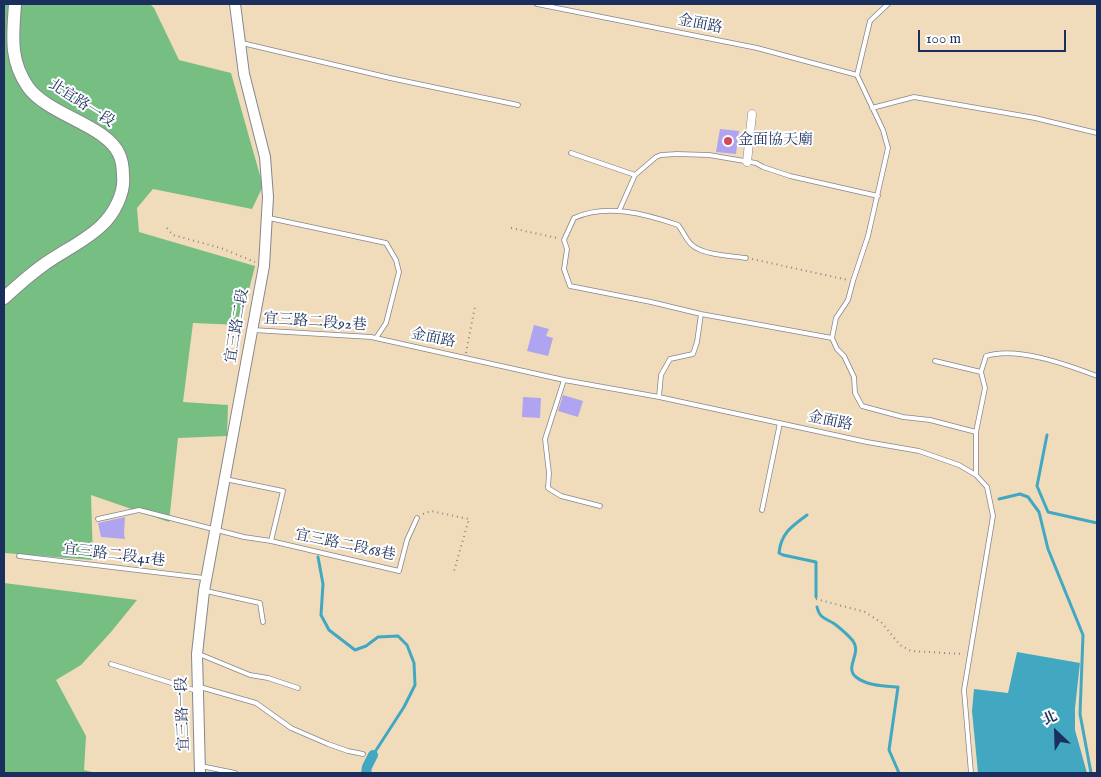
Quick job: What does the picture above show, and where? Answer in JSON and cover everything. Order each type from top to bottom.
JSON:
[{"type":"main road","name":"北宜路一段","points":[[4,298],[42,266],[101,226],[113,212],[124,185],[123,168],[118,153],[109,142],[97,132],[44,102],[29,89],[14,59],[12,38],[15,4]]},
{"type":"street","name":"宜三路二段","points":[[197,654],[206,578],[264,266],[268,218],[265,157],[244,74],[234,4]]},
{"type":"street","points":[[747,162],[752,114]]},
{"type":"street","name":"宜三路一段","points":[[197,654],[201,770]]},
{"type":"lane","name":"金面路","points":[[537,4],[757,48],[857,75]]},
{"type":"lane","points":[[888,4],[870,21],[857,75],[883,130],[888,148],[868,236],[848,300],[836,318],[832,338],[837,349],[844,356],[854,377],[855,393],[862,406],[903,417],[930,420],[976,432]]},
{"type":"lane","points":[[239,42],[390,78],[518,104]]},
{"type":"lane","points":[[872,108],[914,98],[1035,118],[1097,133]]},
{"type":"lane","points":[[571,153],[635,175]]},
{"type":"lane","points":[[619,211],[635,175],[656,157],[662,155],[701,154],[756,163],[762,167],[790,176],[878,196]]},
{"type":"lane","points":[[746,258],[722,255],[696,248],[690,243],[678,225],[619,211],[585,213],[574,218],[564,240],[567,249],[564,269],[570,286],[700,314],[832,338]]},
{"type":"lane","points":[[268,218],[386,243],[396,260],[399,272],[386,323],[376,338]]},
{"type":"lane","points":[[659,397],[662,375],[670,360],[693,354],[697,342],[700,314]]},
{"type":"lane","name":"宜三路二段92巷","points":[[252,330],[376,338]]},
{"type":"lane","name":"金面路","points":[[376,338],[564,380],[659,397],[867,442],[919,451],[959,465],[976,475]]},
{"type":"lane","points":[[971,773],[964,690],[993,516],[987,487],[976,475],[976,432],[985,388],[981,372],[986,356],[993,353],[1017,354],[1058,362],[1097,376]]},
{"type":"lane","points":[[935,361],[981,372]]},
{"type":"lane","points":[[564,380],[545,439],[549,472],[548,488],[561,496],[600,506]]},
{"type":"lane","points":[[762,510],[780,423]]},
{"type":"lane","points":[[225,479],[283,491],[271,541]]},
{"type":"lane","name":"宜三路二段68巷","points":[[98,518],[139,510],[216,528],[244,537],[271,541],[399,571],[407,540],[417,518]]},
{"type":"lane","name":"宜三路二段41巷","points":[[19,556],[206,578]]},
{"type":"lane","points":[[204,591],[260,603],[263,622]]},
{"type":"lane","points":[[197,654],[250,675],[268,678],[298,688]]},
{"type":"lane","points":[[111,664],[198,689],[256,703],[291,728],[328,744],[363,754]]},
{"type":"lane","points":[[201,770],[235,773]]},
{"type":"path","points":[[167,228],[173,235],[221,248],[264,266]]},
{"type":"path","points":[[511,228],[564,240]]},
{"type":"path","points":[[746,258],[853,281]]},
{"type":"path","points":[[465,357],[476,306]]},
{"type":"path","points":[[417,518],[431,511],[468,520],[454,571]]},
{"type":"path","points":[[816,599],[866,612],[882,623],[900,645],[911,651],[970,654]]},
{"type":"green space","points":[[4,4],[150,4],[154,8],[179,60],[231,73],[263,186],[252,209],[153,189],[137,208],[139,232],[255,266],[240,325],[193,323],[183,402],[228,405],[227,436],[178,438],[169,522],[91,495],[93,560],[4,553]]},
{"type":"green space","points":[[4,583],[137,600],[81,665],[56,680],[86,736],[84,770],[96,773],[4,773]]},
{"type":"water","points":[[1017,652],[1080,663],[1075,708],[1075,730],[1087,773],[978,773],[972,711],[974,689],[1008,693]]},
{"type":"building","name":"金面協天廟","points":[[720,129],[739,131],[736,154],[716,152]]},
{"type":"building","points":[[534,325],[549,329],[546,336],[553,338],[548,356],[527,351]]},
{"type":"building","points":[[563,395],[583,401],[578,417],[558,411]]},
{"type":"building","points":[[523,397],[541,398],[540,418],[522,417]]},
{"type":"building","points":[[125,517],[125,539],[101,537],[98,523]]},
{"type":"waterway","points":[[1047,435],[1037,486],[1048,512],[1097,523]]},
{"type":"waterway","points":[[999,499],[1020,494],[1028,497],[1039,512],[1048,549],[1083,635],[1080,714],[1091,773]]},
{"type":"waterway","points":[[807,515],[785,535],[779,553],[816,562],[816,597]]},
{"type":"waterway","points":[[318,557],[323,584],[321,615],[329,630],[355,650],[366,646],[378,637],[398,636],[407,645],[414,663],[415,685],[404,707],[373,755]]},
{"type":"waterway","points":[[817,607],[822,617],[836,625],[853,641],[856,651],[852,669],[856,677],[871,684],[898,687],[889,750],[899,773]]},
{"type":"waterway","points":[[366,773],[373,755]]},
{"type":"place","name":"金面協天廟","points":[[728,141]]}]
